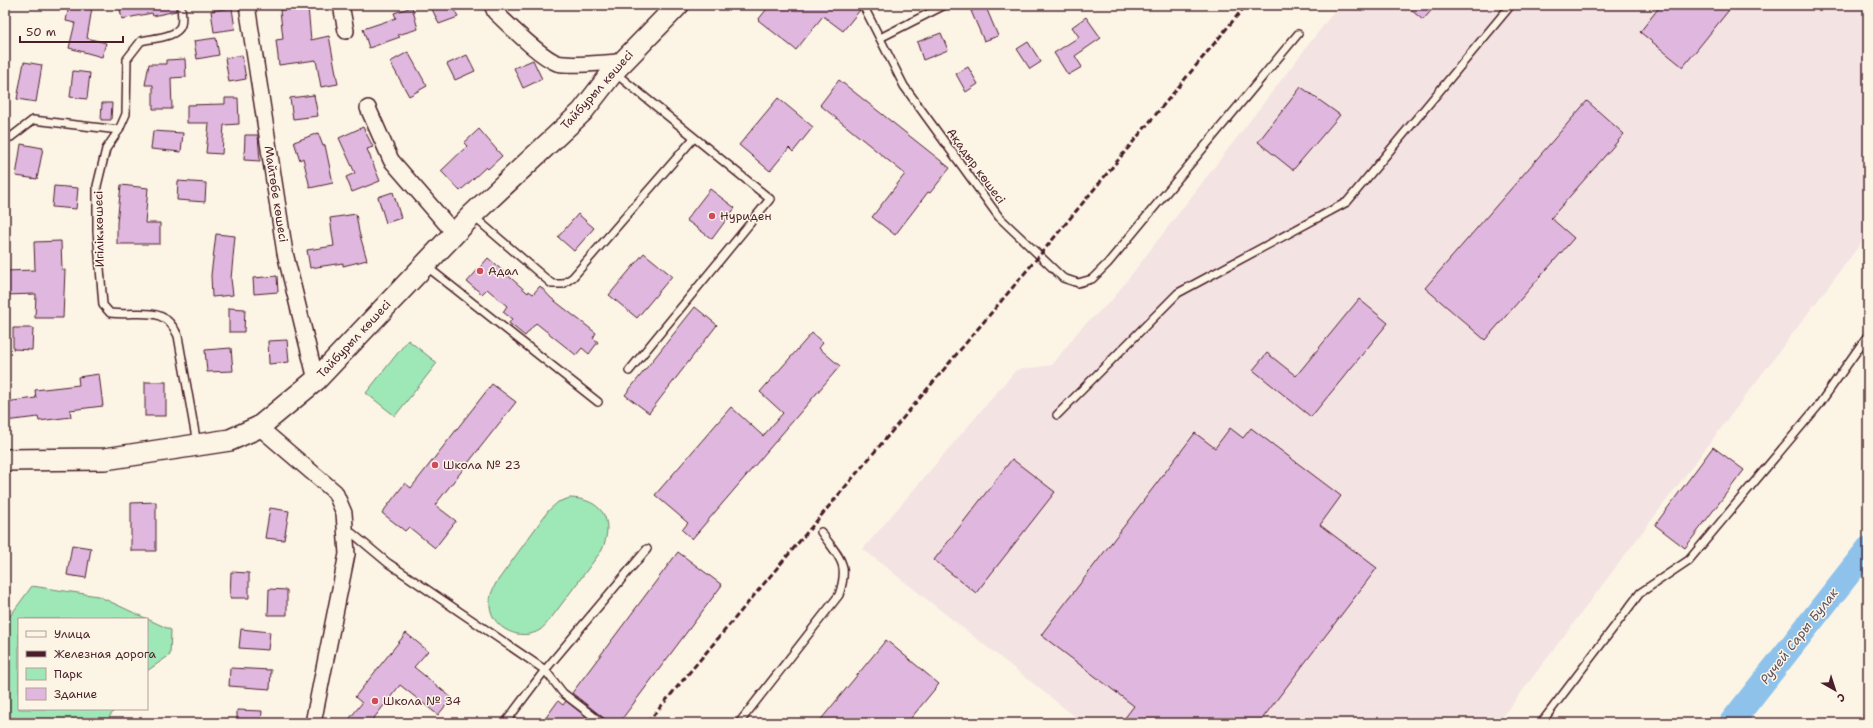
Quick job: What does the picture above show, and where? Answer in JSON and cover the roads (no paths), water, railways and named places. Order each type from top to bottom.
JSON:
[{"type":"main road","name":"Тайбурыл көшесі","points":[[259,427],[316,380],[472,215],[582,112],[617,67],[670,9]]},
{"type":"main road","points":[[5,460],[105,459],[230,440],[259,427]]},
{"type":"street","name":"Майтөбе көшесі","points":[[247,5],[285,253],[316,380]]},
{"type":"street","points":[[341,5],[346,32]]},
{"type":"street","points":[[492,5],[495,12],[534,48],[558,63],[617,67]]},
{"type":"street","points":[[368,108],[391,160],[454,234]]},
{"type":"street","points":[[259,427],[335,492],[344,513],[347,554],[313,723]]},
{"type":"lane","name":"Игілік көшесі","points":[[181,5],[182,24],[178,31],[171,35],[141,41],[127,59],[126,114],[119,130],[106,149],[97,186],[97,231],[103,305],[110,313],[157,314],[169,320],[174,326],[178,336],[197,446]]},
{"type":"lane","name":"Ақадыр көшесі","points":[[863,5],[904,86],[999,217],[1063,278],[1078,283],[1092,279],[1108,263],[1298,34]]},
{"type":"lane","points":[[880,38],[946,5]]},
{"type":"lane","points":[[1057,415],[1178,293],[1347,202],[1511,5]]},
{"type":"lane","points":[[617,67],[694,138],[770,199],[629,371]]},
{"type":"lane","points":[[5,139],[11,138],[34,120],[119,130]]},
{"type":"lane","points":[[472,215],[552,284],[563,284],[573,277],[694,138]]},
{"type":"lane","points":[[424,265],[598,402]]},
{"type":"lane","points":[[1541,723],[1640,593],[1689,560],[1818,406],[1868,335]]},
{"type":"lane","points":[[346,528],[388,563],[545,670],[563,693],[602,723]]},
{"type":"lane","points":[[739,723],[839,595],[844,574],[844,565],[821,532]]},
{"type":"lane","points":[[505,723],[545,670],[647,549]]},
{"type":"waterway","name":"Ручей Сары Булак","points":[[1731,723],[1868,549]]},
{"type":"railway","points":[[647,723],[1039,256],[1246,5]]},
{"type":"place","name":"Нуриден","points":[[712,216]]},
{"type":"place","name":"Адал","points":[[480,271]]},
{"type":"place","name":"Школа № 23","points":[[435,465]]},
{"type":"place","name":"Школа № 34","points":[[375,701]]}]
